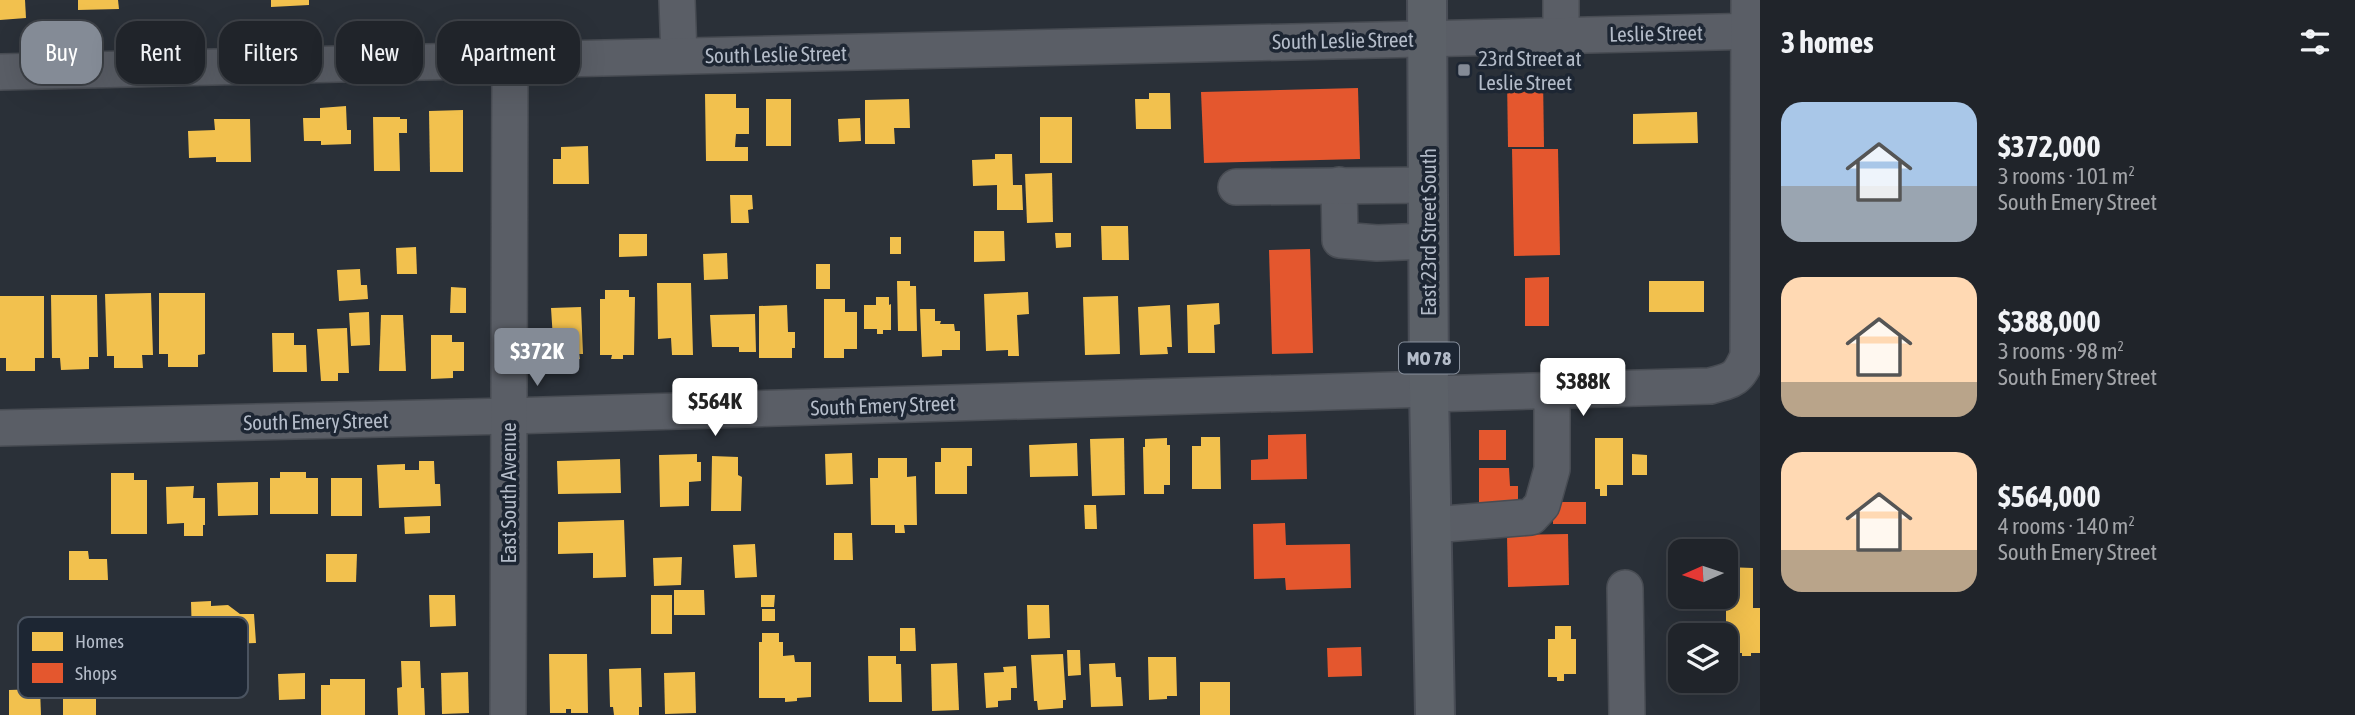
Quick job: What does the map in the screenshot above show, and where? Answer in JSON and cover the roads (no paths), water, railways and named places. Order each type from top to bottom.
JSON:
[{"type":"main road","name":"East 23rd Street South","points":[[1427,0],[1429,391],[1435,715]]},
{"type":"street","points":[[677,0],[679,56]]},
{"type":"street","points":[[1561,0],[1561,36]]},
{"type":"street","name":"Leslie Street","points":[[1426,38],[1561,36],[1753,20]]},
{"type":"street","name":"South Emery Street","points":[[0,428],[1710,386],[1730,381],[1740,374],[1748,356],[1753,20]]},
{"type":"street","name":"South Leslie Street","points":[[580,58],[1426,38]]},
{"type":"street","name":"South Leslie Street","points":[[0,72],[437,62]]},
{"type":"street","name":"East South Avenue","points":[[508,715],[510,84]]},
{"type":"street","points":[[1339,185],[1340,240],[1377,243],[1428,241]]},
{"type":"street","points":[[1236,187],[1427,185]]},
{"type":"street","points":[[1432,525],[1531,517],[1542,505],[1552,469],[1552,391]]},
{"type":"street","points":[[1625,588],[1628,715]]},
{"type":"place","name":"23rd Street at Leslie Street","points":[[1464,70]]}]
